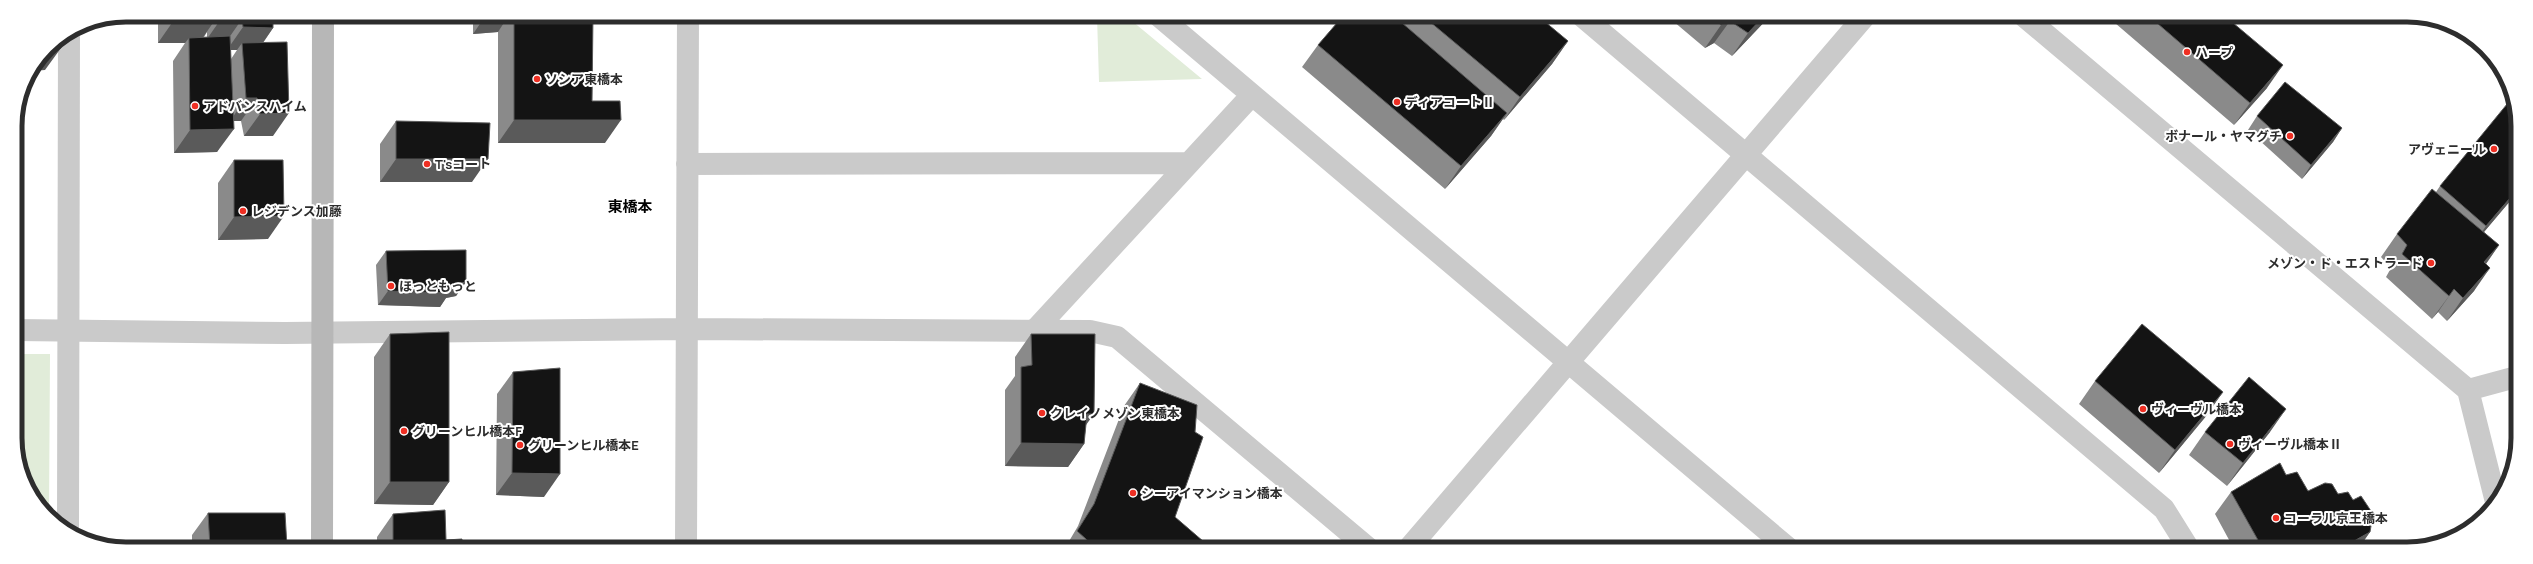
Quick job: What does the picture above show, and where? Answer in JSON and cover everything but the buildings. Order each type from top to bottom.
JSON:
[{"type":"street","points":[[322,542],[324,22]]},
{"type":"street","points":[[686,542],[688,329],[686,164],[688,22]]},
{"type":"street","points":[[1166,22],[1251,96],[1781,542]]},
{"type":"street","points":[[1589,22],[2164,509],[2185,542]]},
{"type":"street","points":[[1413,542],[1860,22]]},
{"type":"street","points":[[2031,22],[2468,390],[2494,495]]},
{"type":"street","points":[[68,524],[69,39]]},
{"type":"street","points":[[1035,330],[1251,96]]},
{"type":"street","points":[[686,164],[1188,163]]},
{"type":"street","points":[[22,330],[323,332],[688,329],[1090,331],[1117,337],[1361,542]]},
{"type":"street","points":[[2468,390],[2511,378]]},
{"type":"green space","points":[[1097,22],[1133,22],[1202,79],[1099,82]]},
{"type":"green space","points":[[22,354],[50,354],[49,508],[33,484],[24,458],[22,445]]},
{"type":"place","name":"ハープ","points":[[2187,52]]},
{"type":"place","name":"ソシア東橋本","points":[[537,79]]},
{"type":"place","name":"ディアコートⅡ","points":[[1397,102]]},
{"type":"place","name":"アドバンスハイム","points":[[195,106]]},
{"type":"place","name":"ボナール・ヤマグチ","points":[[2290,136]]},
{"type":"place","name":"アヴェニール","points":[[2494,149]]},
{"type":"place","name":"T'sコート","points":[[427,164]]},
{"type":"place","name":"レジデンス加藤","points":[[243,211]]},
{"type":"place","name":"メゾン・ド・エストラード","points":[[2431,263]]},
{"type":"place","name":"ほっともっと","points":[[391,286]]},
{"type":"place","name":"ヴィーヴル橋本","points":[[2143,409]]},
{"type":"place","name":"クレイノメゾン東橋本","points":[[1042,413]]},
{"type":"place","name":"グリーンヒル橋本F","points":[[404,431]]},
{"type":"place","name":"ヴィーヴル橋本Ⅱ","points":[[2230,444]]},
{"type":"place","name":"グリーンヒル橋本E","points":[[520,445]]},
{"type":"place","name":"シーアイマンション橋本","points":[[1133,493]]},
{"type":"place","name":"コーラル京王橋本","points":[[2276,518]]},
{"type":"district","name":"東橋本","points":[[630,206]]}]
